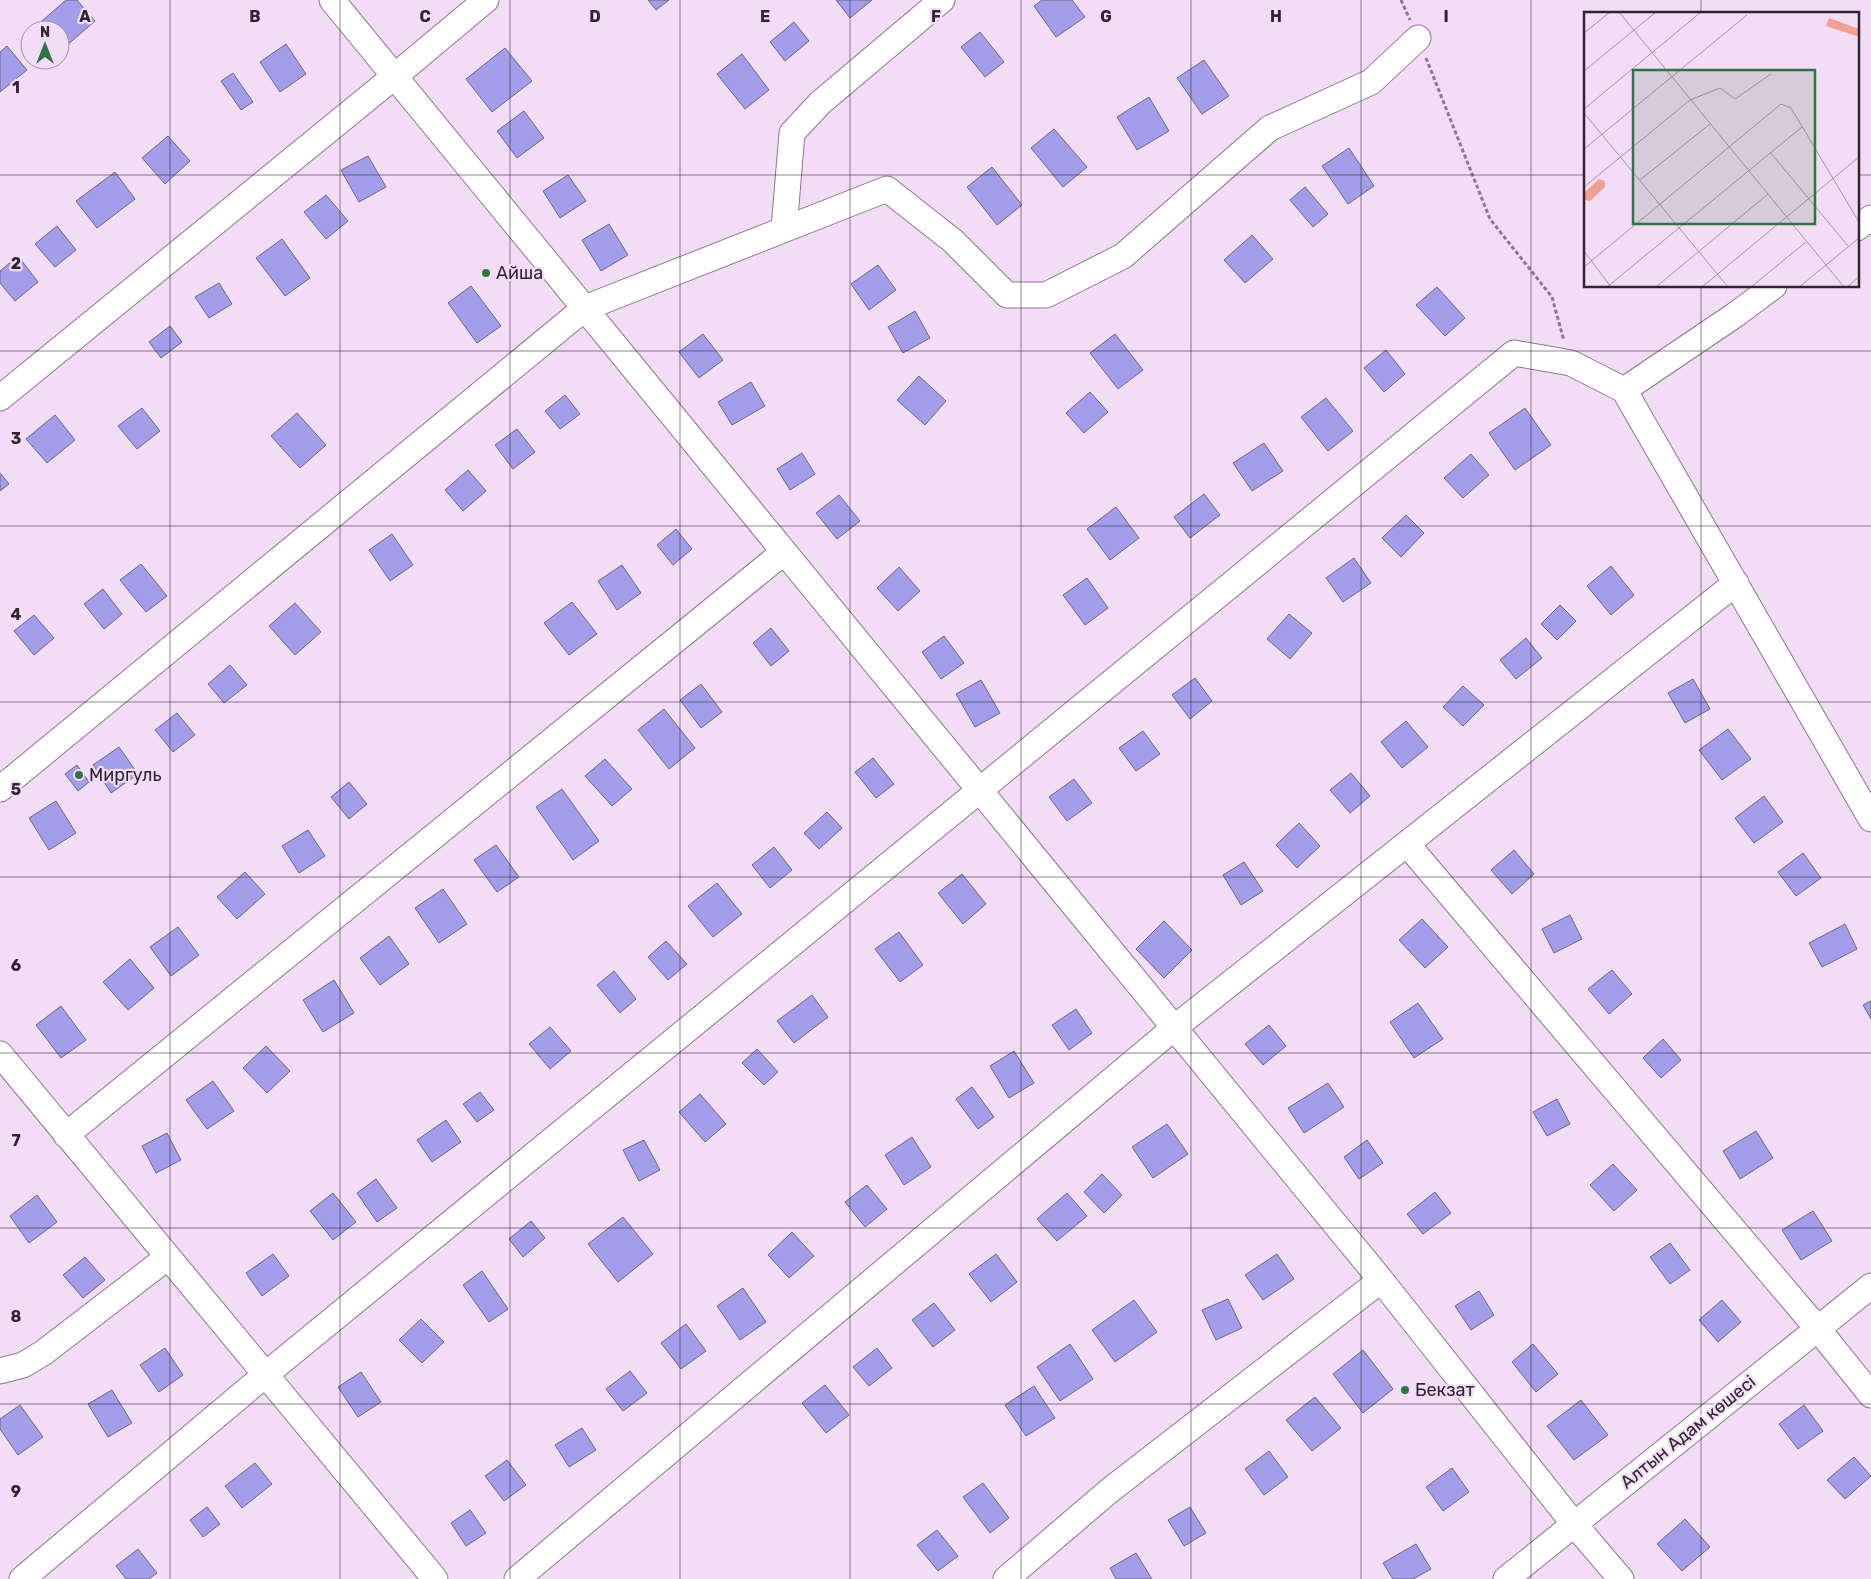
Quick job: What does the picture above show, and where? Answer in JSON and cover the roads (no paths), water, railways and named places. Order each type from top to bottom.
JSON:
[{"type":"street","points":[[332,0],[1381,1280],[1574,1524],[1621,1579]]},
{"type":"street","points":[[0,398],[486,0]]},
{"type":"street","points":[[784,230],[792,133],[820,103],[942,0]]},
{"type":"street","points":[[0,789],[585,308],[887,189],[953,241],[1007,295],[1046,295],[1123,256],[1270,128],[1372,82],[1418,38]]},
{"type":"street","points":[[1858,227],[1871,218]]},
{"type":"street","points":[[1624,390],[1735,315],[1771,288]]},
{"type":"street","points":[[22,1579],[265,1375],[1514,353],[1571,363],[1624,390],[1871,819]]},
{"type":"street","points":[[66,1134],[784,552]]},
{"type":"street","points":[[517,1579],[1174,1028],[1736,583]]},
{"type":"street","points":[[1408,844],[1817,1328],[1871,1395]]},
{"type":"street","points":[[0,1054],[435,1579]]},
{"type":"street","points":[[0,1371],[23,1365],[43,1354],[168,1257]]},
{"type":"street","points":[[1006,1579],[1109,1491],[1381,1280]]},
{"type":"street","name":"Алтын Адам көшесі","points":[[1506,1579],[1871,1286]]},
{"type":"place","name":"Айша","points":[[486,273]]},
{"type":"place","name":"Миргуль","points":[[79,775]]},
{"type":"place","name":"Бекзат","points":[[1405,1390]]}]
